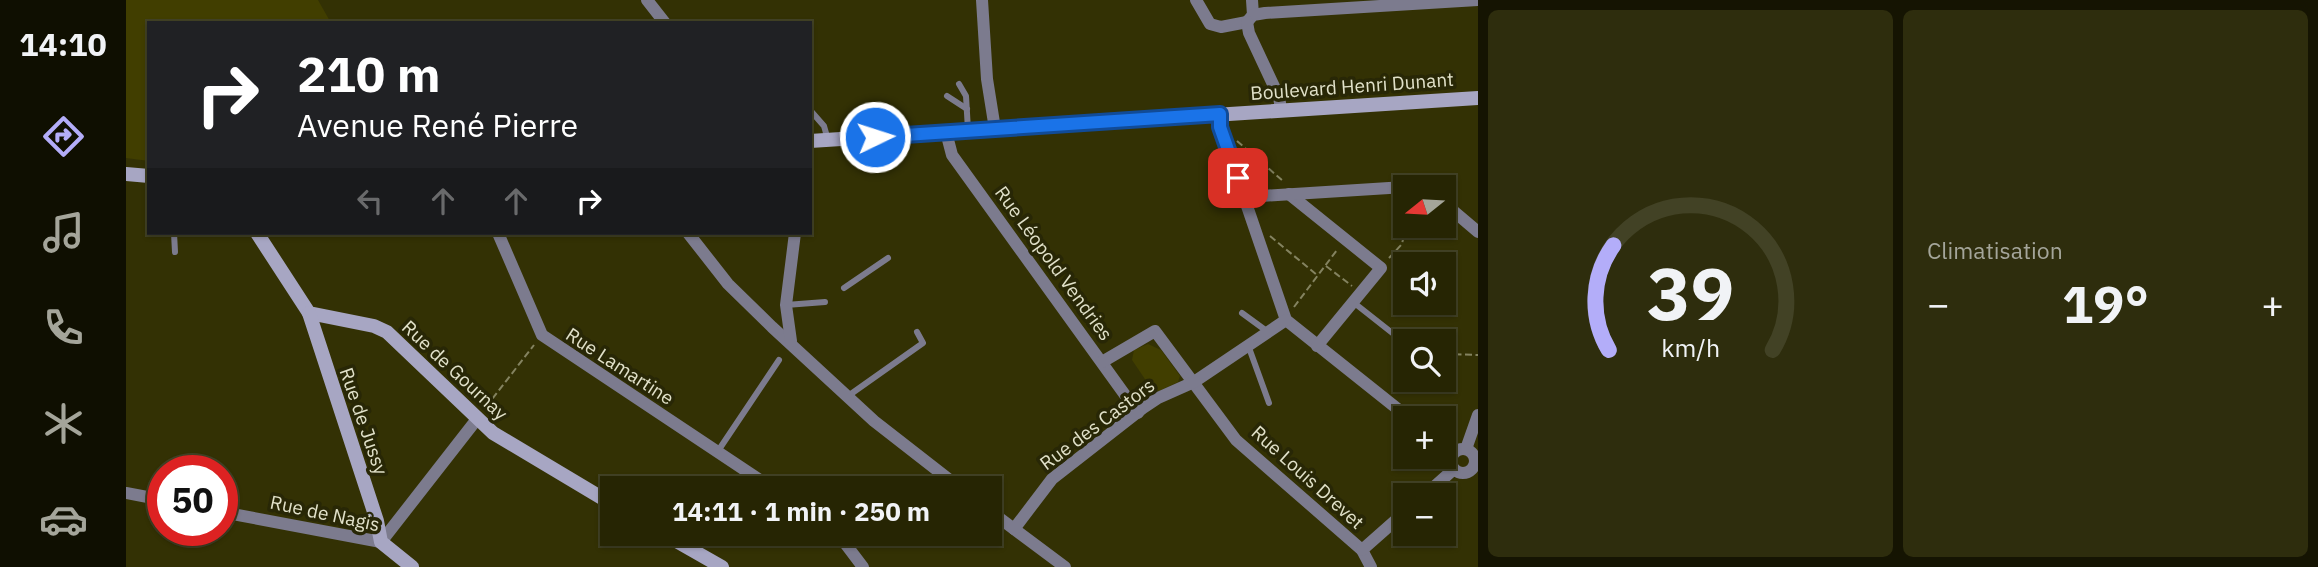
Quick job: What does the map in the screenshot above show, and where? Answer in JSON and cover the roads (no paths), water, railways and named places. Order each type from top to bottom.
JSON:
[{"type":"street","points":[[647,0],[664,21]]},
{"type":"street","points":[[982,0],[987,79],[995,129]]},
{"type":"street","points":[[1196,0],[1210,24],[1221,27],[1250,18],[1366,4],[1478,0]]},
{"type":"street","points":[[1252,0],[1249,33],[1279,97],[1280,109]]},
{"type":"street","name":"Boulevard Henri Dunant","points":[[812,141],[968,130],[1220,120],[1280,109],[1478,98]]},
{"type":"street","points":[[1220,120],[1286,320],[1394,406]]},
{"type":"street","name":"Rue Léopold Vendries","points":[[946,132],[952,155],[1138,413]]},
{"type":"street","points":[[126,174],[147,176]]},
{"type":"street","points":[[1245,201],[1261,195],[1393,188]]},
{"type":"street","points":[[1292,194],[1381,268],[1317,346]]},
{"type":"street","points":[[1456,213],[1478,232]]},
{"type":"street","points":[[258,235],[309,313]]},
{"type":"street","name":"Rue Lamartine","points":[[499,235],[542,335],[753,476]]},
{"type":"street","points":[[690,235],[728,284],[894,438],[944,476]]},
{"type":"street","points":[[791,341],[786,305],[795,235]]},
{"type":"street","name":"Rue de Gournay","points":[[309,313],[374,326],[387,332],[477,419],[509,444],[600,497]]},
{"type":"street","name":"Rue de Jussy","points":[[309,313],[377,521],[381,542]]},
{"type":"street","name":"Rue des Castors","points":[[1014,529],[1052,479],[1158,398],[1194,382],[1286,320]]},
{"type":"street","name":"Rue Louis Drevet","points":[[1102,362],[1155,331],[1236,440],[1362,550],[1371,567]]},
{"type":"street","points":[[1456,448],[1478,415]]},
{"type":"street","points":[[381,542],[477,419]]},
{"type":"street","points":[[1438,483],[1454,469],[1464,474],[1477,465],[1475,457],[1456,449]]},
{"type":"street","points":[[126,493],[147,497]]},
{"type":"street","name":"Rue de Nagis","points":[[238,515],[381,542],[412,567]]},
{"type":"street","points":[[1002,520],[1060,566]]},
{"type":"street","points":[[1362,550],[1393,523]]},
{"type":"street","points":[[685,546],[722,567]]},
{"type":"street","points":[[847,546],[863,567]]},
{"type":"lane","points":[[959,84],[966,96],[968,130]]},
{"type":"lane","points":[[947,96],[967,109]]},
{"type":"lane","points":[[812,112],[824,126],[828,140]]},
{"type":"lane","points":[[174,235],[176,252]]},
{"type":"lane","points":[[844,288],[888,258]]},
{"type":"lane","points":[[1357,297],[1393,332]]},
{"type":"lane","points":[[786,305],[825,302]]},
{"type":"lane","points":[[1242,313],[1268,332]]},
{"type":"lane","points":[[848,396],[923,343],[917,332]]},
{"type":"lane","points":[[1248,345],[1269,403]]},
{"type":"lane","points":[[717,453],[779,360]]}]
